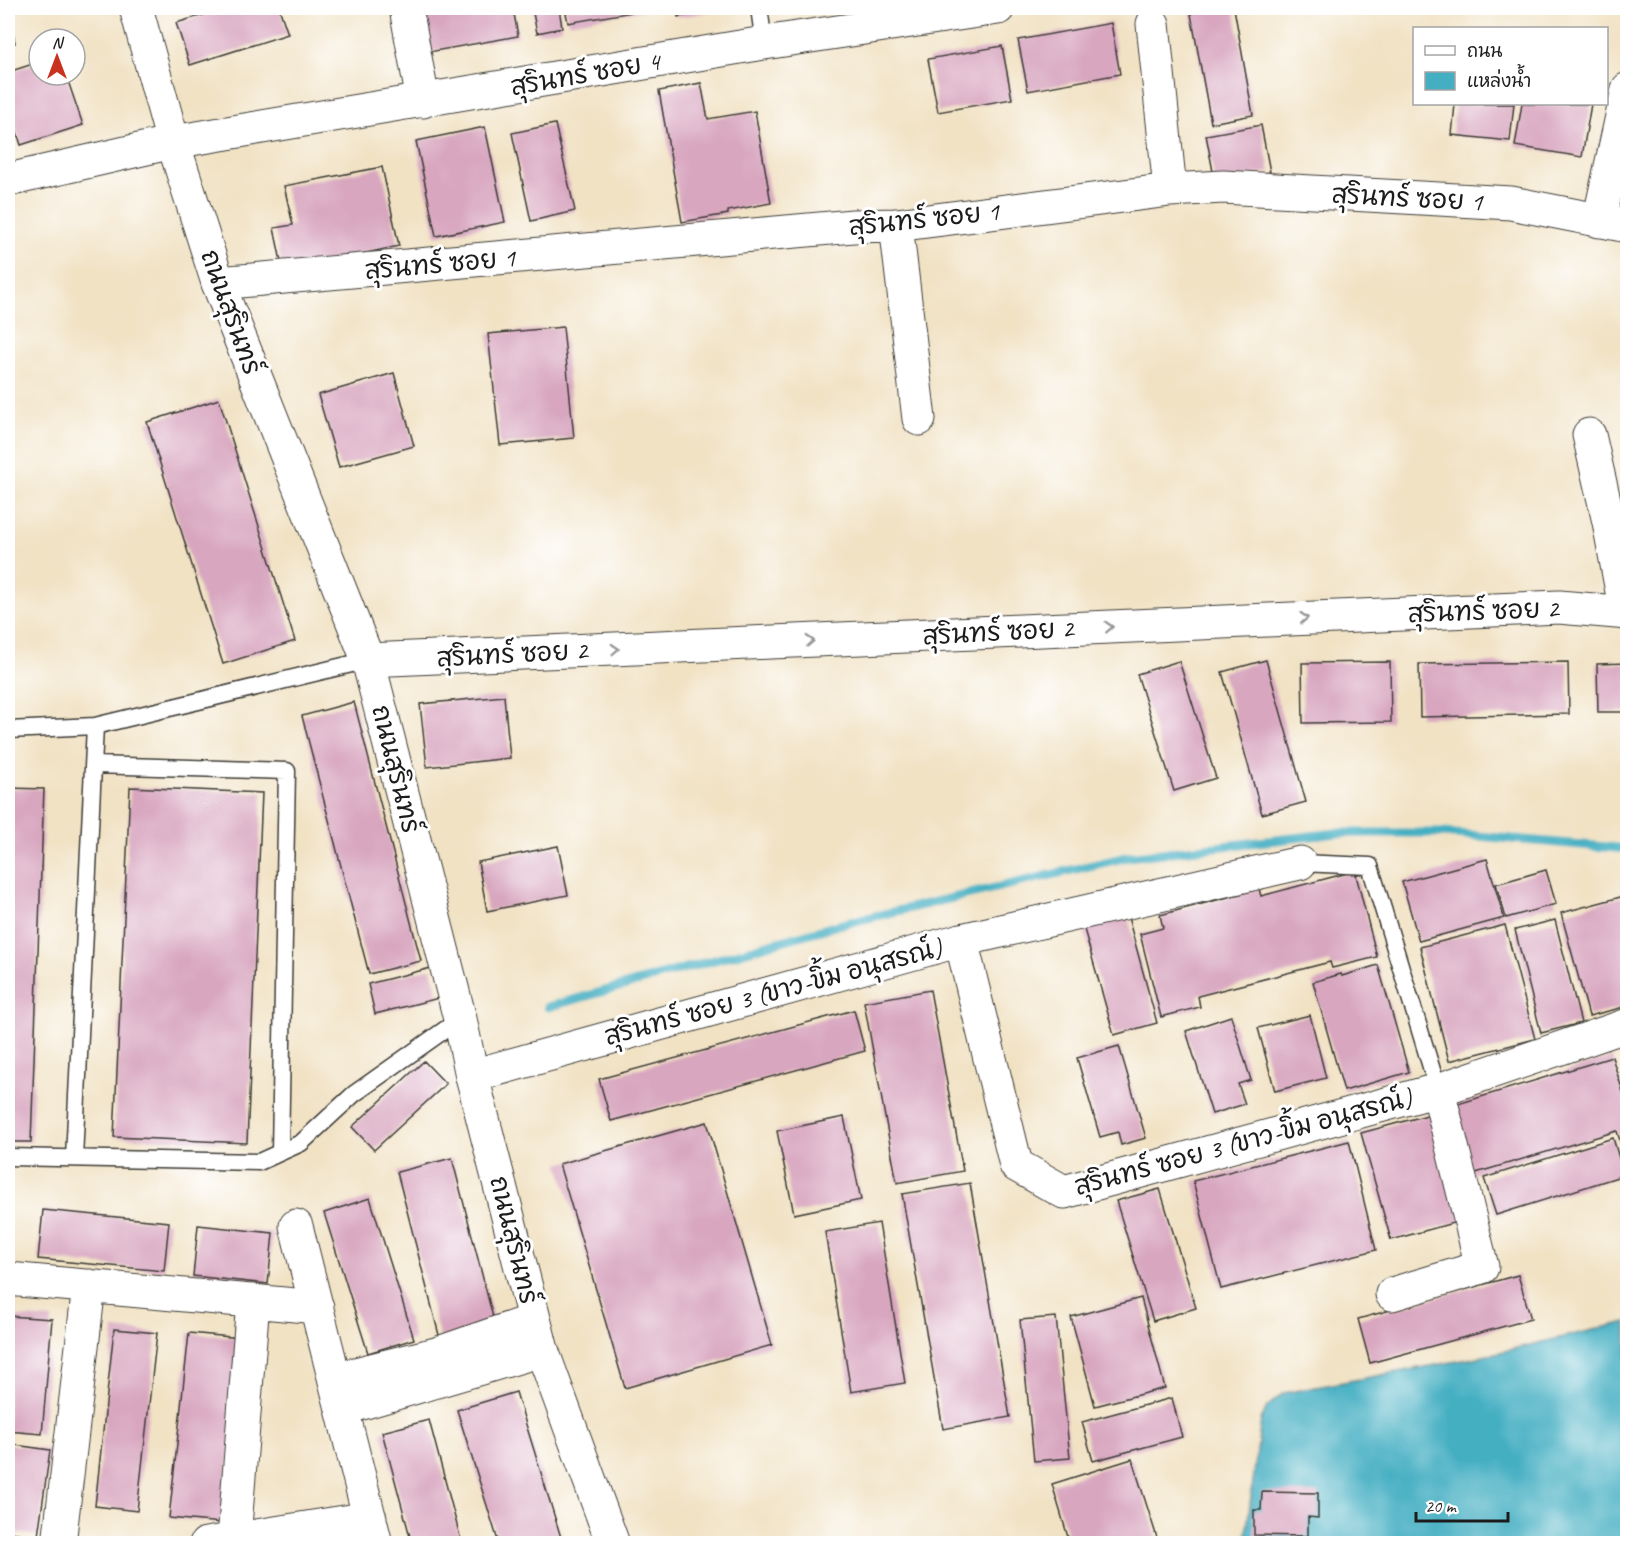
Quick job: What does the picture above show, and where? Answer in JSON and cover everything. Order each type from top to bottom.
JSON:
[{"type":"street","name":"ถนนสุรินทร์","points":[[135,8],[173,142],[218,283],[368,660],[538,1335],[613,1544]]},
{"type":"street","points":[[406,8],[423,101]]},
{"type":"street","name":"สุรินทร์ ซอย 4","points":[[8,180],[173,142],[764,43],[998,8]]},
{"type":"street","points":[[1153,24],[1170,190]]},
{"type":"street","points":[[1613,224],[1628,89]]},
{"type":"street","name":"สุรินทร์ ซอย 1","points":[[218,283],[853,226],[896,225],[1170,190],[1223,187],[1511,203],[1613,224]]},
{"type":"street","points":[[896,225],[920,419]]},
{"type":"street","points":[[1589,435],[1627,613]]},
{"type":"street","name":"สุรินทร์ ซอย 2","points":[[368,660],[1559,607],[1627,613]]},
{"type":"street","points":[[961,940],[1300,863]]},
{"type":"street","name":"สุรินทร์ ซอย 3 (ขาว-ขิ้ม อนุสรณ์)","points":[[472,1076],[961,940],[1016,1165],[1064,1192],[1438,1089],[1628,1025]]},
{"type":"street","points":[[1392,1294],[1482,1267],[1438,1089]]},
{"type":"street","points":[[253,1301],[220,1541],[373,1531],[296,1226]]},
{"type":"street","points":[[8,1279],[317,1307]]},
{"type":"street","points":[[59,1544],[89,1286]]},
{"type":"street","points":[[339,1394],[436,1353],[538,1335]]},
{"type":"lane","points":[[759,8],[764,43]]},
{"type":"lane","points":[[8,730],[95,726],[368,660]]},
{"type":"lane","points":[[74,1158],[95,726]]},
{"type":"lane","points":[[94,765],[286,771],[280,1152]]},
{"type":"lane","points":[[1300,863],[1370,866],[1438,1089]]},
{"type":"lane","points":[[8,1157],[259,1162],[301,1143],[354,1094],[460,1019]]},
{"type":"water","points":[[1627,1322],[1627,1543],[1239,1544],[1246,1535],[1261,1420],[1267,1407],[1284,1393],[1479,1357]]},
{"type":"building","points":[[8,8],[15,43],[8,44]]},
{"type":"building","points":[[227,8],[279,8],[288,34],[190,65],[176,23]]},
{"type":"building","points":[[421,8],[513,8],[518,36],[429,52]]},
{"type":"building","points":[[532,8],[559,8],[562,28],[537,33]]},
{"type":"building","points":[[565,8],[643,8],[644,10],[568,23]]},
{"type":"building","points":[[676,8],[726,8],[726,9],[678,17]]},
{"type":"building","points":[[1234,8],[1253,115],[1211,123],[1190,9]]},
{"type":"building","points":[[1111,23],[1120,74],[1028,91],[1018,40]]},
{"type":"building","points":[[1002,46],[1012,99],[938,112],[928,59]]},
{"type":"building","points":[[27,66],[27,87],[70,87],[83,125],[21,145],[8,104],[8,72]]},
{"type":"building","points":[[701,83],[708,119],[755,111],[771,203],[682,222],[659,91]]},
{"type":"building","points":[[1455,105],[1514,105],[1510,141],[1452,135]]},
{"type":"building","points":[[1522,105],[1591,105],[1582,157],[1515,146]]},
{"type":"building","points":[[555,124],[575,211],[531,221],[512,133]]},
{"type":"building","points":[[1261,125],[1270,172],[1215,182],[1206,135]]},
{"type":"building","points":[[485,127],[505,222],[436,236],[416,141]]},
{"type":"building","points":[[382,167],[399,246],[283,271],[274,228],[293,225],[284,186]]},
{"type":"building","points":[[563,327],[574,438],[500,445],[488,334]]},
{"type":"building","points":[[394,373],[414,446],[339,467],[318,395]]},
{"type":"building","points":[[219,399],[295,641],[223,664],[147,422]]},
{"type":"building","points":[[1266,660],[1306,802],[1262,814],[1222,672]]},
{"type":"building","points":[[1179,661],[1216,778],[1174,791],[1137,674]]},
{"type":"building","points":[[1390,662],[1391,722],[1303,723],[1302,663]]},
{"type":"building","points":[[1568,662],[1569,714],[1420,717],[1419,664]]},
{"type":"building","points":[[1628,663],[1628,712],[1598,712],[1597,664]]},
{"type":"building","points":[[504,696],[510,758],[427,767],[420,704]]},
{"type":"building","points":[[354,702],[421,961],[369,974],[302,716]]},
{"type":"building","points":[[130,787],[262,793],[247,1143],[114,1137]]},
{"type":"building","points":[[8,788],[44,789],[31,1142],[8,1142]]},
{"type":"building","points":[[558,846],[568,895],[487,911],[478,862]]},
{"type":"building","points":[[1487,859],[1504,918],[1419,941],[1402,882]]},
{"type":"building","points":[[1546,870],[1556,904],[1506,918],[1496,884]]},
{"type":"building","points":[[1355,871],[1377,957],[1332,968],[1330,962],[1198,996],[1200,1007],[1161,1017],[1140,934],[1163,928],[1160,915],[1259,889],[1261,896]]},
{"type":"building","points":[[1628,895],[1628,1006],[1589,1016],[1561,913]]},
{"type":"building","points":[[1126,910],[1157,1023],[1114,1035],[1082,922]]},
{"type":"building","points":[[1555,920],[1581,1023],[1541,1033],[1515,930]]},
{"type":"building","points":[[1505,925],[1535,1039],[1449,1061],[1420,947]]},
{"type":"building","points":[[1378,965],[1409,1072],[1344,1091],[1313,982]]},
{"type":"building","points":[[431,968],[439,998],[375,1014],[368,984]]},
{"type":"building","points":[[930,990],[963,1171],[897,1183],[864,1002]]},
{"type":"building","points":[[854,1010],[865,1051],[611,1121],[599,1079]]},
{"type":"building","points":[[1310,1015],[1326,1078],[1275,1091],[1258,1028]]},
{"type":"building","points":[[1231,1016],[1251,1080],[1238,1084],[1245,1104],[1212,1114],[1186,1031]]},
{"type":"building","points":[[1119,1046],[1146,1138],[1121,1145],[1118,1132],[1100,1137],[1077,1058]]},
{"type":"building","points":[[1612,1057],[1628,1108],[1628,1153],[1624,1154],[1617,1131],[1469,1175],[1448,1107]]},
{"type":"building","points":[[424,1061],[446,1084],[374,1150],[352,1127]]},
{"type":"building","points":[[1435,1113],[1464,1220],[1391,1240],[1361,1133]]},
{"type":"building","points":[[844,1117],[861,1200],[794,1214],[777,1131]]},
{"type":"building","points":[[707,1122],[772,1345],[625,1388],[559,1164]]},
{"type":"building","points":[[1613,1138],[1624,1175],[1496,1215],[1484,1178]]},
{"type":"building","points":[[1349,1141],[1376,1250],[1221,1289],[1193,1181]]},
{"type":"building","points":[[452,1158],[495,1325],[440,1339],[397,1172]]},
{"type":"building","points":[[970,1183],[1010,1417],[943,1429],[902,1194]]},
{"type":"building","points":[[1160,1189],[1196,1308],[1153,1321],[1116,1201]]},
{"type":"building","points":[[370,1198],[414,1339],[368,1353],[324,1213]]},
{"type":"building","points":[[43,1210],[169,1222],[164,1271],[38,1259]]},
{"type":"building","points":[[879,1223],[905,1383],[851,1392],[825,1232]]},
{"type":"building","points":[[198,1225],[273,1233],[268,1284],[193,1276]]},
{"type":"building","points":[[1518,1275],[1531,1319],[1370,1363],[1358,1319]]},
{"type":"building","points":[[1141,1298],[1165,1388],[1095,1406],[1071,1317]]},
{"type":"building","points":[[8,1316],[52,1319],[42,1434],[8,1431]]},
{"type":"building","points":[[1056,1317],[1070,1458],[1034,1461],[1020,1320]]},
{"type":"building","points":[[114,1329],[157,1333],[137,1511],[95,1506]]},
{"type":"building","points":[[189,1333],[241,1338],[222,1523],[169,1518]]},
{"type":"building","points":[[516,1392],[563,1544],[499,1544],[457,1410]]},
{"type":"building","points":[[1172,1398],[1182,1437],[1093,1461],[1082,1422]]},
{"type":"building","points":[[429,1420],[462,1544],[412,1544],[382,1432]]},
{"type":"building","points":[[8,1444],[50,1450],[38,1536],[8,1532]]},
{"type":"building","points":[[1132,1459],[1159,1544],[1070,1544],[1052,1484]]},
{"type":"building","points":[[1262,1492],[1318,1493],[1318,1518],[1308,1517],[1308,1536],[1254,1535],[1254,1510],[1261,1510]]},
{"type":"waterway","points":[[548,1007],[842,924],[1127,857],[1337,833],[1443,833],[1628,849]]}]
